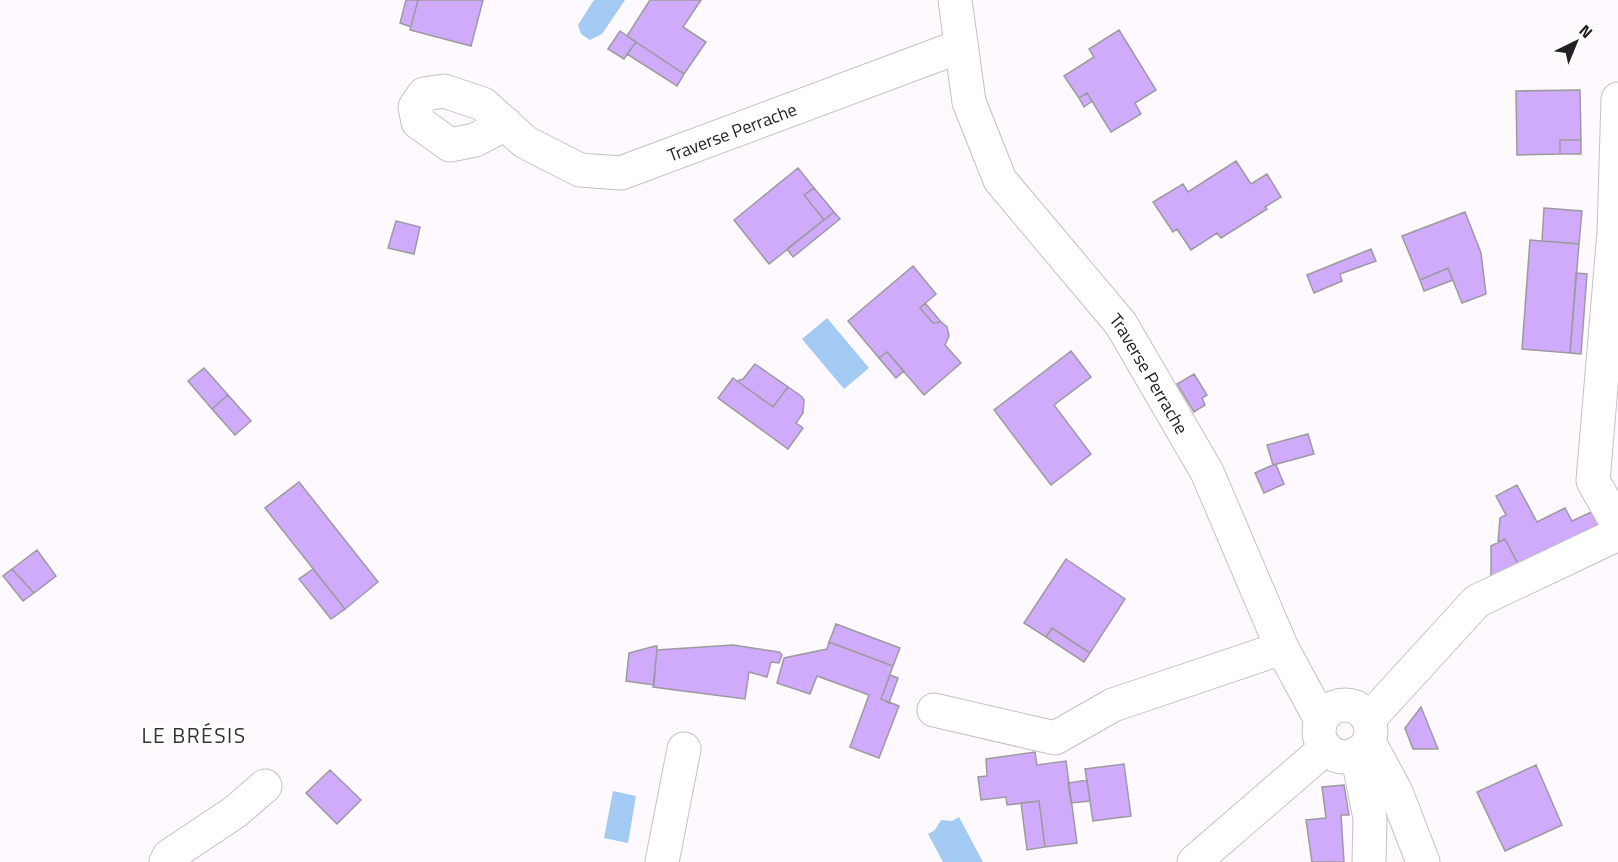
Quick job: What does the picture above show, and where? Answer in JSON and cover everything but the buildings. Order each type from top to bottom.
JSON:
[{"type":"street","name":"Traverse Perrache","points":[[955,0],[969,102],[1000,180],[1121,324],[1207,472],[1281,648],[1396,792],[1423,862]]},
{"type":"street","name":"Traverse Perrache","points":[[506,124],[525,142],[580,170],[621,173],[961,46]]},
{"type":"street","points":[[1618,99],[1614,232],[1593,481],[1618,525]]},
{"type":"street","points":[[1194,862],[1349,736],[1477,601],[1618,534]]},
{"type":"street","points":[[934,710],[1055,738],[1113,705],[1281,648]]},
{"type":"street","points":[[1349,736],[1370,818],[1369,862]]},
{"type":"street","points":[[662,862],[684,749]]},
{"type":"street","points":[[166,862],[169,856],[235,813],[265,786]]},
{"type":"water","points":[[594,0],[625,0],[602,34],[590,40],[581,34],[578,25]]},
{"type":"water","points":[[827,318],[869,368],[844,389],[802,339]]},
{"type":"water","points":[[613,791],[636,796],[628,843],[604,838]]},
{"type":"water","points":[[959,817],[983,862],[943,862],[928,834],[935,830],[941,820],[952,821]]},
{"type":"district","name":"LE BRÉSIS","points":[[194,735]]}]
